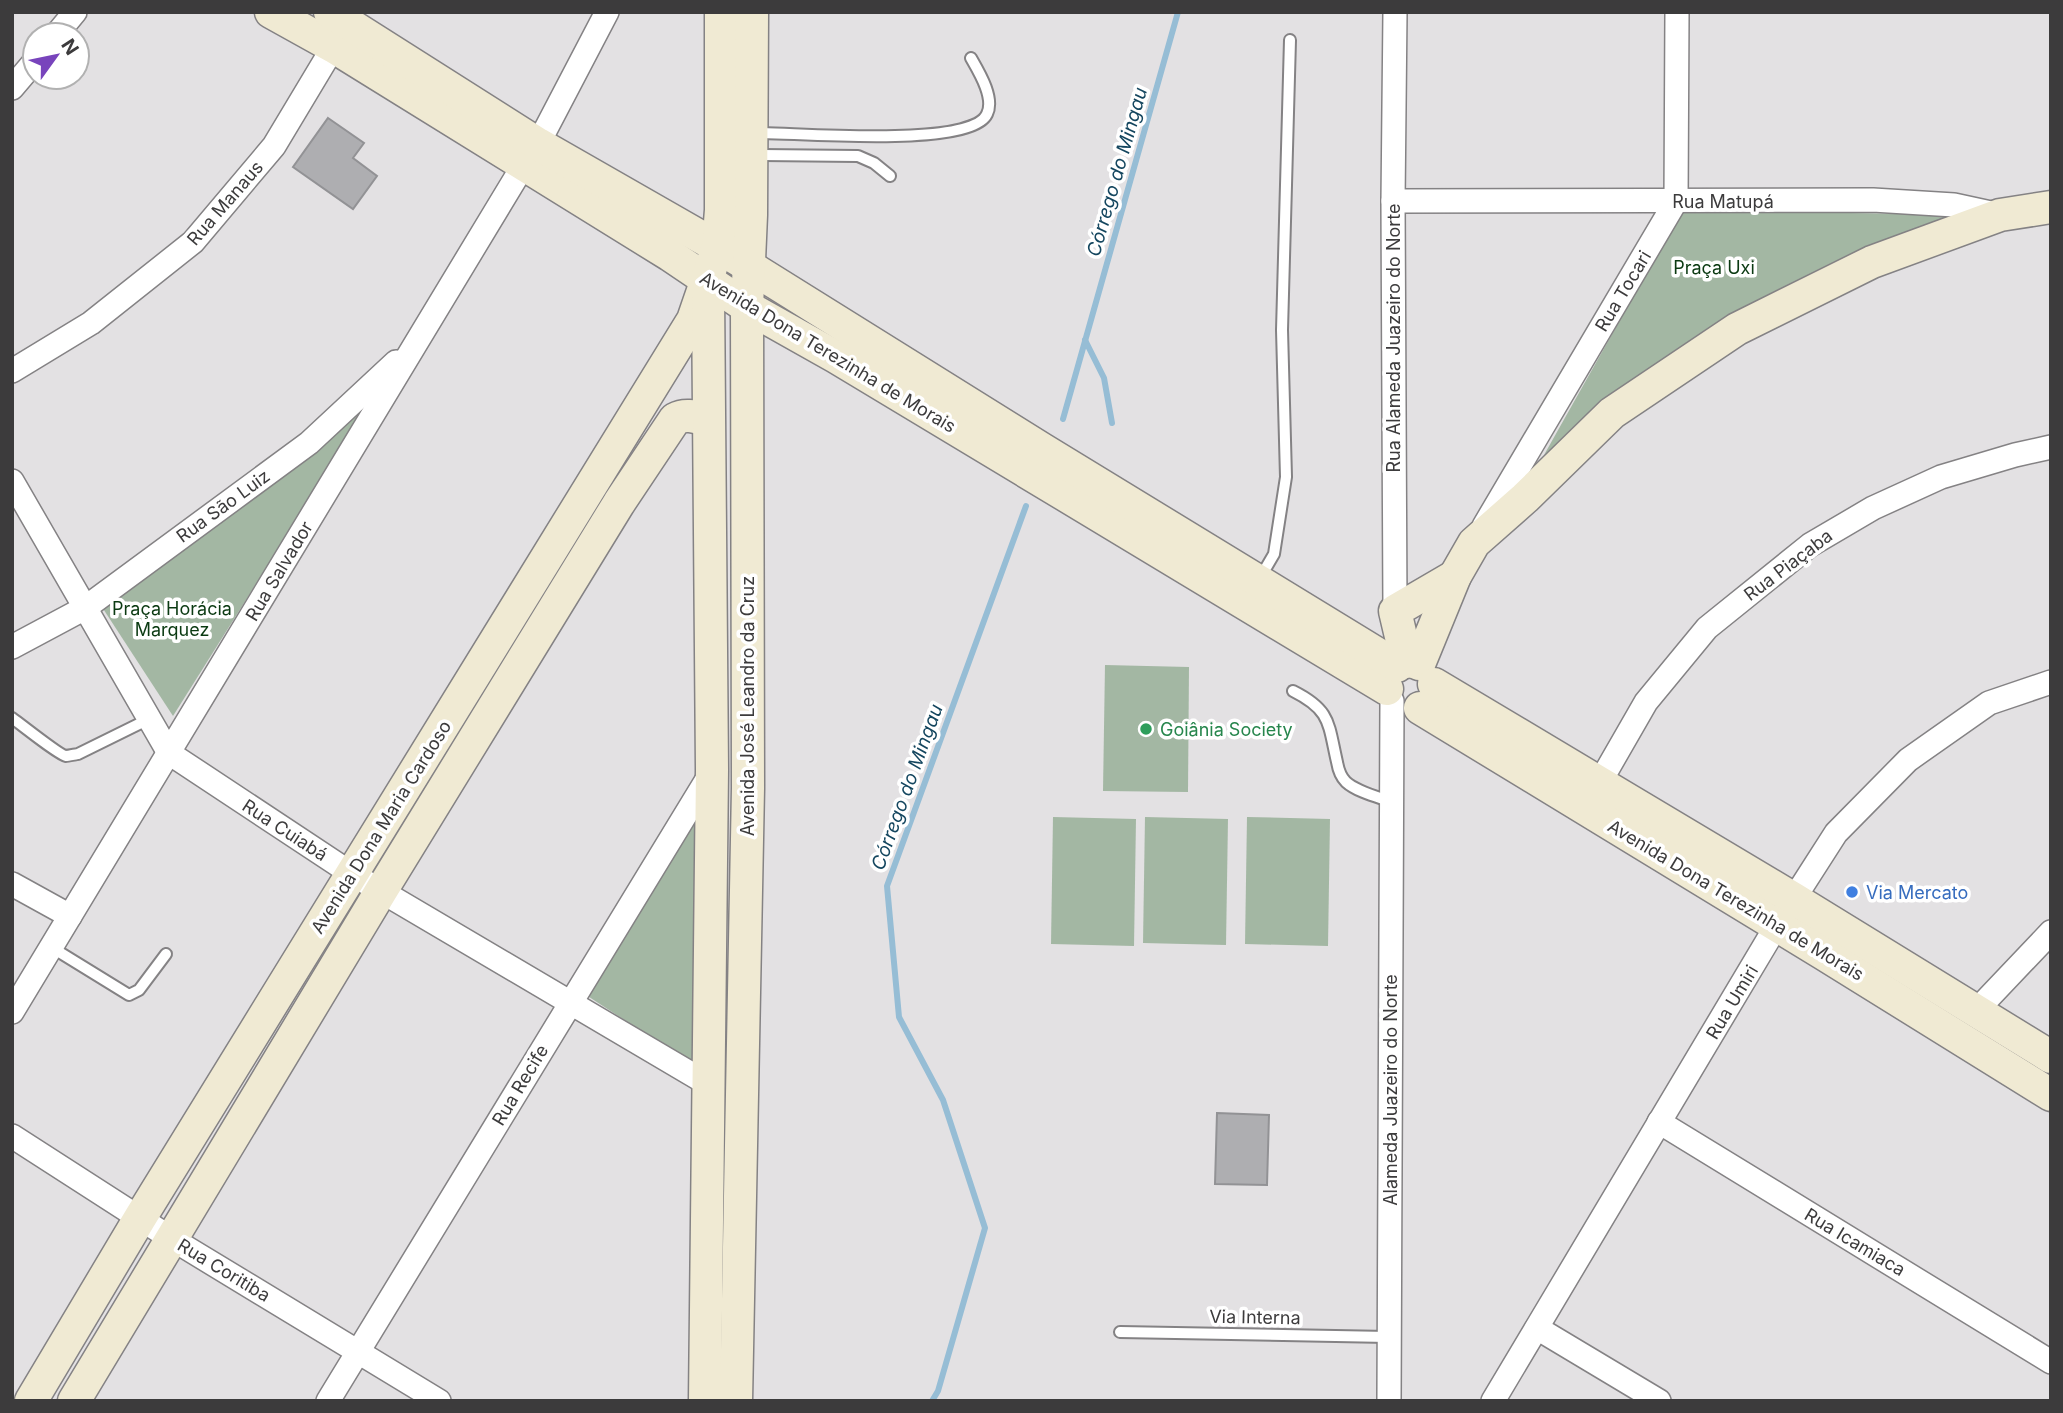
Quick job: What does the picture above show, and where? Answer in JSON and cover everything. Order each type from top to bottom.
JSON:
[{"type":"main road","name":"Avenida Dona Terezinha de Morais","points":[[271,12],[342,24],[747,307],[1409,685],[1600,782],[2051,1057]]},
{"type":"main road","points":[[718,247],[721,210],[721,12]]},
{"type":"main road","name":"Avenida José Leandro da Cruz","points":[[736,1401],[748,788],[747,307],[752,144],[752,12]]},
{"type":"main road","name":"Avenida Dona Terezinha de Morais","points":[[530,155],[718,247],[749,266],[1258,582],[1409,685],[1777,925],[2051,1095]]},
{"type":"main road","name":"Rua Matupá","points":[[2000,215],[2051,207]]},
{"type":"main road","points":[[1409,685],[1455,576],[1474,543],[1525,498],[1612,413],[1737,330],[1872,262],[2000,215]]},
{"type":"main road","name":"Avenida Dona Maria Cardoso","points":[[31,1401],[140,1218],[693,320],[718,247]]},
{"type":"main road","name":"Avenida José Leandro da Cruz","points":[[705,1401],[712,770],[707,281]]},
{"type":"main road","name":"Avenida Dona Maria Cardoso","points":[[74,1401],[381,891],[668,428],[681,416],[708,420]]},
{"type":"main road","points":[[1395,611],[1455,576]]},
{"type":"main road","name":"Rua Alameda Juazeiro do Norte","points":[[1395,611],[1409,685]]},
{"type":"street","name":"Rua Salvador","points":[[12,1012],[530,155],[607,12]]},
{"type":"street","name":"Rua Alameda Juazeiro do Norte","points":[[1395,12],[1395,611]]},
{"type":"street","points":[[1676,12],[1676,201]]},
{"type":"street","name":"Rua Manaus","points":[[12,371],[92,323],[193,242],[274,146],[342,24]]},
{"type":"street","name":"Rua Matupá","points":[[1393,201],[1925,202],[2000,215]]},
{"type":"street","name":"Rua Tocari","points":[[1474,543],[1676,201]]},
{"type":"street","name":"Rua São Luiz","points":[[12,648],[85,608],[309,443],[418,343]]},
{"type":"street","name":"Rua Piaçaba","points":[[1600,782],[1646,702],[1707,628],[1810,544],[1874,508],[1941,477],[2051,447]]},
{"type":"street","name":"Rua Cuiabá","points":[[12,481],[169,754],[352,874],[710,1085]]},
{"type":"street","name":"Rua Umiri","points":[[1493,1401],[1777,925],[1836,833],[1908,761],[1989,703],[2051,682]]},
{"type":"street","name":"Alameda Juazeiro do Norte","points":[[1389,1401],[1392,791],[1409,685]]},
{"type":"street","name":"Rua Recife","points":[[328,1401],[712,770]]},
{"type":"street","points":[[12,884],[70,916]]},
{"type":"street","points":[[1976,1011],[2051,932]]},
{"type":"street","name":"Rua Icamiaca","points":[[1659,1122],[2051,1362]]},
{"type":"street","name":"Rua Coritiba","points":[[12,1136],[172,1238],[439,1401]]},
{"type":"street","points":[[1536,1328],[1658,1401]]},
{"type":"lane","points":[[1258,582],[1274,554],[1286,477],[1282,330],[1290,40]]},
{"type":"lane","points":[[752,144],[922,135],[970,126],[987,114],[989,102],[979,71],[971,58]]},
{"type":"lane","points":[[752,144],[858,156],[874,163],[890,176]]},
{"type":"lane","points":[[1293,691],[1313,701],[1327,717],[1339,769],[1346,782],[1363,791],[1392,791]]},
{"type":"lane","points":[[12,718],[56,752],[67,756],[78,754],[149,719]]},
{"type":"lane","points":[[51,947],[129,995],[139,990],[166,954]]},
{"type":"lane","name":"Via Interna","points":[[1120,1332],[1388,1337]]},
{"type":"green space","name":"Praça Uxi","points":[[1682,210],[1969,215],[1667,358],[1544,455]]},
{"type":"green space","name":"Praça Horácia Marquez","points":[[385,379],[173,716],[100,604]]},
{"type":"green space","name":"Goiânia Society","points":[[1105,665],[1189,667],[1188,792],[1103,791]]},
{"type":"green space","points":[[699,810],[701,1070],[583,993]]},
{"type":"green space","points":[[1053,817],[1136,819],[1134,946],[1051,944]]},
{"type":"green space","points":[[1145,817],[1228,819],[1226,945],[1143,943]]},
{"type":"green space","points":[[1247,817],[1330,819],[1328,946],[1245,944]]},
{"type":"building","points":[[328,118],[364,143],[353,158],[377,176],[353,209],[293,167]]},
{"type":"building","points":[[1217,1113],[1269,1115],[1267,1185],[1215,1184]]},
{"type":"waterway","name":"Córrego do Mingau","points":[[1063,419],[1178,12]]},
{"type":"waterway","name":"Córrego do Mingau","points":[[1085,340],[1104,378],[1112,423]]},
{"type":"waterway","name":"Córrego do Mingau","points":[[932,1401],[938,1391],[985,1228],[943,1100],[899,1017],[887,886],[1026,506]]},
{"type":"place","name":"Goiânia Society","points":[[1146,729]]},
{"type":"place","name":"Via Mercato","points":[[1852,892]]}]
